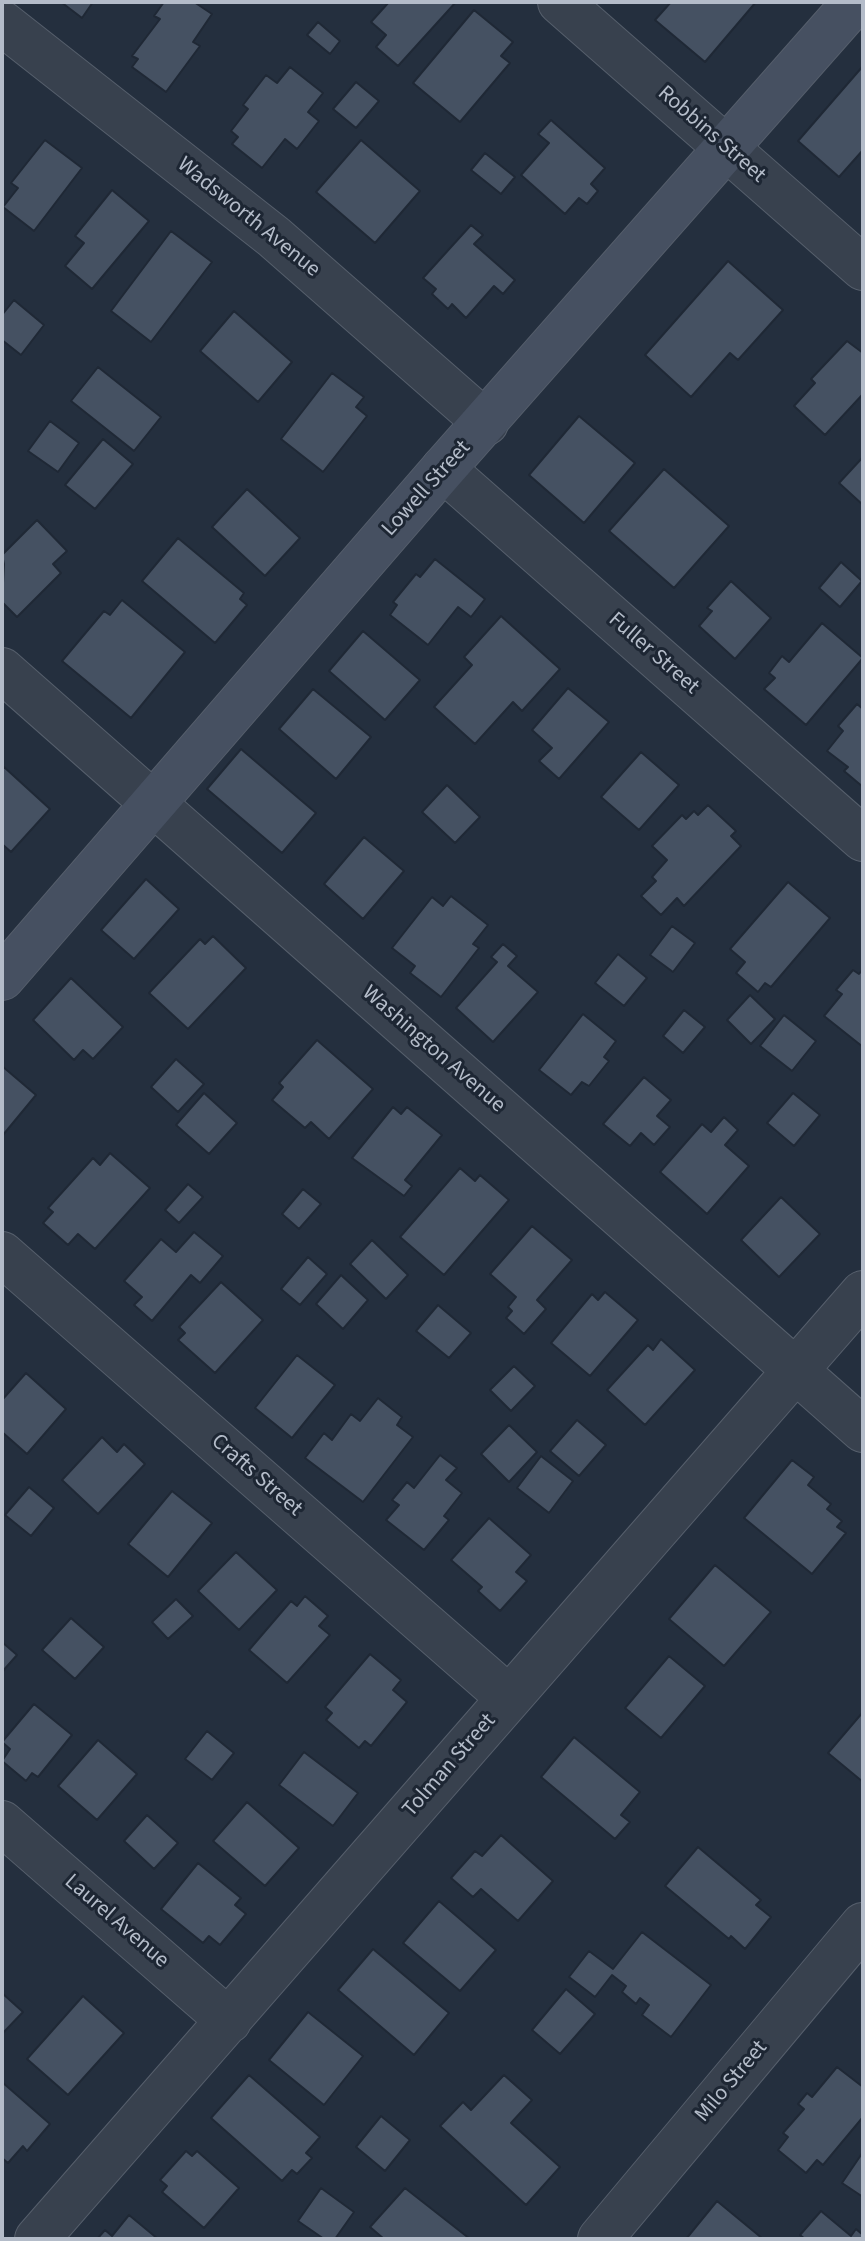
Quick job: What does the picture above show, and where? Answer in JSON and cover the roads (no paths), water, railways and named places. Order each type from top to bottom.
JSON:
[{"type":"street","name":"Robbins Street","points":[[560,2],[863,268]]},
{"type":"street","name":"Lowell Street","points":[[2,978],[443,469],[855,2]]},
{"type":"street","name":"Wadsworth Avenue","points":[[2,23],[284,245],[486,423]]},
{"type":"street","name":"Fuller Street","points":[[443,469],[863,839]]},
{"type":"street","name":"Washington Avenue","points":[[2,670],[863,1430]]},
{"type":"street","name":"Crafts Street","points":[[2,1254],[509,1698]]},
{"type":"street","name":"Tolman Street","points":[[37,2239],[863,1293]]},
{"type":"street","name":"Laurel Avenue","points":[[2,1823],[229,2021]]},
{"type":"street","name":"Milo Street","points":[[600,2239],[863,1925]]}]
